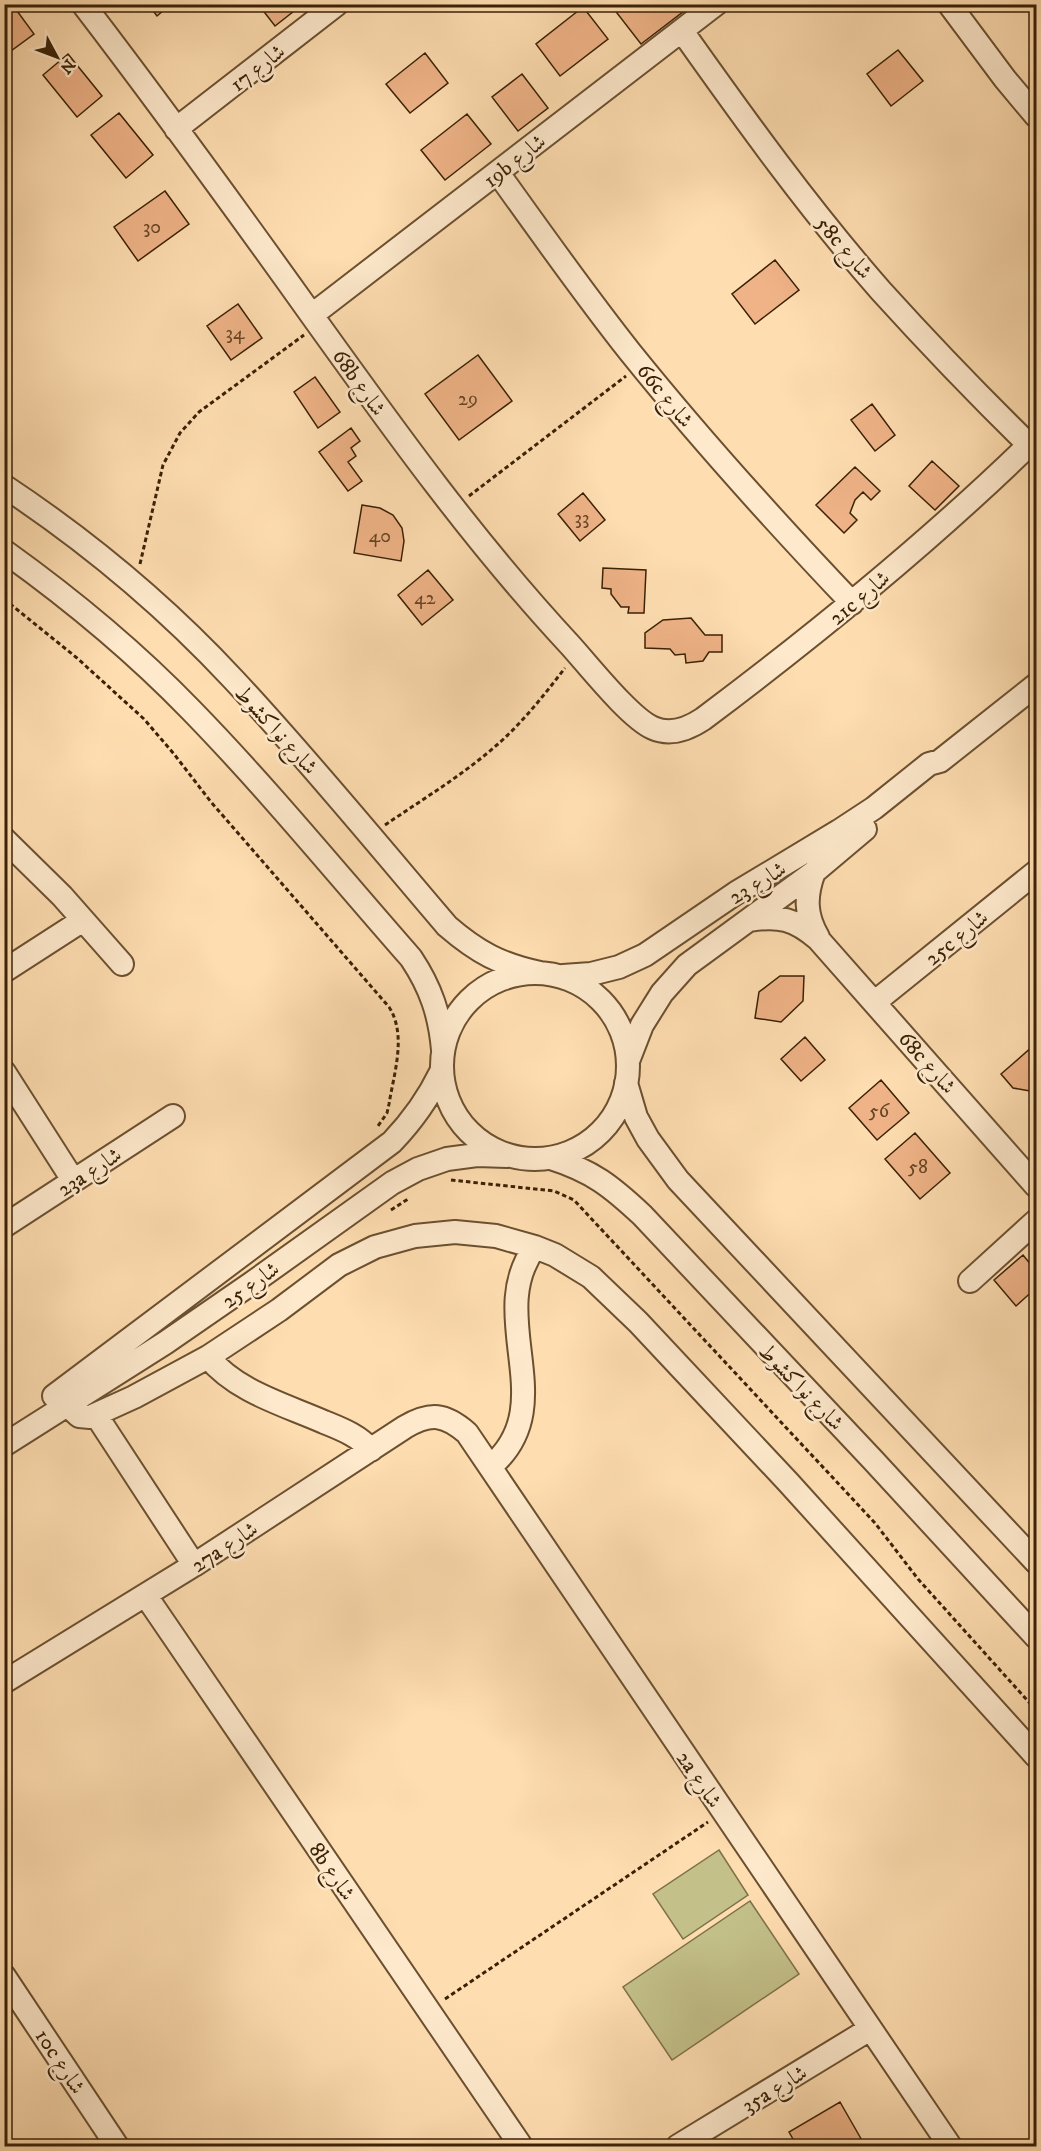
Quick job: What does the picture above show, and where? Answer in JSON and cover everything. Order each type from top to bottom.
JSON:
[{"type":"street","name":"68b شارع","points":[[83,4],[453,508],[547,621],[577,653],[641,720],[653,728],[666,732]]},
{"type":"street","name":"شارع 17","points":[[176,129],[337,4]]},
{"type":"street","name":"19b شارع","points":[[315,320],[498,173],[716,4]]},
{"type":"street","points":[[949,4],[1036,116]]},
{"type":"street","name":"58c شارع","points":[[682,31],[777,163],[873,281],[953,369],[1033,442]]},
{"type":"street","name":"66c شارع","points":[[498,173],[562,263],[700,437],[852,603]]},
{"type":"street","name":"21c شارع","points":[[666,732],[692,727],[852,603],[971,500],[1033,442]]},
{"type":"street","name":"شارع نواكشوط","points":[[4,486],[86,545],[135,586],[232,677],[447,926],[467,943],[489,957],[514,968],[551,975]]},
{"type":"street","points":[[4,551],[50,584],[122,644],[190,709],[262,787],[416,965],[435,1001],[441,1025],[445,1094],[455,1115],[468,1132],[486,1146],[507,1155],[529,1159],[551,1158],[573,1151],[592,1140],[608,1124],[620,1104],[627,1072]]},
{"type":"street","name":"شارع 23","points":[[551,975],[591,974],[619,967],[645,955],[736,893],[805,853],[874,808],[929,764],[940,761],[1036,685]]},
{"type":"street","name":"شارع 23","points":[[627,1072],[642,1025],[662,993],[687,965],[814,872],[938,768],[940,761]]},
{"type":"street","points":[[4,839],[40,873],[122,964]]},
{"type":"street","name":"68c شارع","points":[[814,872],[808,888],[806,906],[810,923],[818,939]]},
{"type":"street","name":"25c شارع","points":[[875,1002],[1036,872]]},
{"type":"street","name":"68c شارع","points":[[748,920],[767,917],[786,919],[804,926],[1034,1179]]},
{"type":"street","points":[[4,971],[83,920]]},
{"type":"street","points":[[442,1061],[449,1028],[461,1009],[477,993],[496,981],[518,974],[551,975],[583,986],[601,1000],[615,1017],[624,1038],[627,1072],[636,1117],[648,1139],[678,1180],[1036,1562]]},
{"type":"street","name":"شارع 25","points":[[4,1430],[86,1374],[274,1228],[392,1142],[412,1121],[428,1098],[442,1061]]},
{"type":"street","points":[[4,1071],[73,1180]]},
{"type":"street","name":"23a شارع","points":[[4,1226],[173,1116]]},
{"type":"street","name":"شارع 25","points":[[4,1445],[252,1283],[392,1184],[418,1169],[447,1159],[477,1155],[507,1155]]},
{"type":"street","name":"شارع نواكشوط","points":[[551,1158],[577,1166],[601,1179],[642,1215],[872,1459],[1036,1638]]},
{"type":"street","points":[[970,1281],[1036,1221]]},
{"type":"street","points":[[67,1405],[79,1416],[96,1415],[172,1378],[279,1310],[339,1265],[385,1244],[415,1236],[455,1232],[496,1236],[535,1247],[555,1255],[591,1277],[638,1322],[788,1482],[1036,1756]]},
{"type":"street","points":[[490,1467],[512,1443],[523,1413],[516,1301],[519,1277],[528,1255],[535,1247]]},
{"type":"street","points":[[208,1357],[240,1386],[351,1433],[371,1450]]},
{"type":"street","points":[[96,1415],[194,1565]]},
{"type":"street","name":"2a شارع","points":[[444,1417],[467,1433],[950,2146]]},
{"type":"street","name":"27a شارع","points":[[4,1682],[146,1596],[417,1420],[444,1417]]},
{"type":"street","name":"8b شارع","points":[[146,1596],[521,2146]]},
{"type":"street","name":"10c شارع","points":[[4,1976],[107,2143]]},
{"type":"street","name":"35a شارع","points":[[678,2146],[870,2029]]},
{"type":"path","points":[[135,586],[163,465],[180,433],[199,412],[315,320]]},
{"type":"path","points":[[453,508],[641,365]]},
{"type":"path","points":[[370,835],[467,770],[499,744],[530,711],[577,653]]},
{"type":"path","points":[[428,2010],[722,1812]]},
{"type":"shaded area","points":[[719,1850],[748,1895],[683,1939],[653,1894]]},
{"type":"shaded area","points":[[750,1901],[799,1974],[672,2060],[623,1987]]},
{"type":"building","points":[[12,4],[34,34],[4,56],[4,5]]},
{"type":"building","points":[[148,4],[171,4],[157,16]]},
{"type":"building","points":[[258,4],[303,4],[275,26]]},
{"type":"building","points":[[610,4],[679,4],[684,11],[641,44]]},
{"type":"building","points":[[583,7],[608,39],[560,76],[536,44]]},
{"type":"building","points":[[898,50],[923,81],[891,106],[867,74]]},
{"type":"building","points":[[425,53],[448,83],[410,113],[386,84]]},
{"type":"building","points":[[68,54],[102,96],[77,117],[43,75]]},
{"type":"building","points":[[522,74],[548,108],[518,131],[492,97]]},
{"type":"building","points":[[119,113],[153,155],[126,178],[91,135]]},
{"type":"building","points":[[467,114],[491,144],[445,180],[421,150]]},
{"type":"building","points":[[165,191],[189,224],[138,261],[114,227]]},
{"type":"building","points":[[775,260],[799,290],[755,324],[732,294]]},
{"type":"building","points":[[238,304],[262,338],[231,360],[207,326]]},
{"type":"building","points":[[478,355],[512,401],[459,440],[425,394]]},
{"type":"building","points":[[315,377],[340,412],[318,428],[294,392]]},
{"type":"building","points":[[872,404],[895,435],[875,451],[851,420]]},
{"type":"building","points":[[351,428],[360,441],[351,448],[356,456],[348,462],[362,481],[348,491],[319,452]]},
{"type":"building","points":[[932,461],[959,486],[935,510],[909,486]]},
{"type":"building","points":[[855,467],[880,491],[871,500],[863,492],[855,500],[850,513],[857,520],[844,533],[816,505]]},
{"type":"building","points":[[583,493],[605,520],[580,541],[558,514]]},
{"type":"building","points":[[362,505],[380,508],[393,515],[402,528],[404,541],[401,561],[354,553]]},
{"type":"building","points":[[603,568],[646,570],[644,613],[628,613],[629,607],[621,607],[611,594],[611,589],[602,588]]},
{"type":"building","points":[[428,570],[453,600],[422,625],[398,595]]},
{"type":"building","points":[[691,618],[705,635],[722,635],[722,652],[709,652],[703,661],[686,663],[685,654],[675,655],[670,649],[645,648],[645,633],[663,620]]},
{"type":"building","points":[[780,976],[804,976],[803,1001],[781,1022],[755,1018],[759,992]]},
{"type":"building","points":[[805,1037],[825,1060],[801,1081],[781,1059]]},
{"type":"building","points":[[1032,1047],[1036,1053],[1036,1092],[1013,1088],[1001,1074]]},
{"type":"building","points":[[881,1080],[909,1113],[877,1140],[849,1108]]},
{"type":"building","points":[[915,1133],[950,1173],[920,1199],[885,1159]]},
{"type":"building","points":[[1023,1255],[1036,1271],[1036,1288],[1016,1306],[994,1280]]},
{"type":"building","points":[[840,2102],[864,2144],[860,2146],[797,2146],[789,2132]]}]
